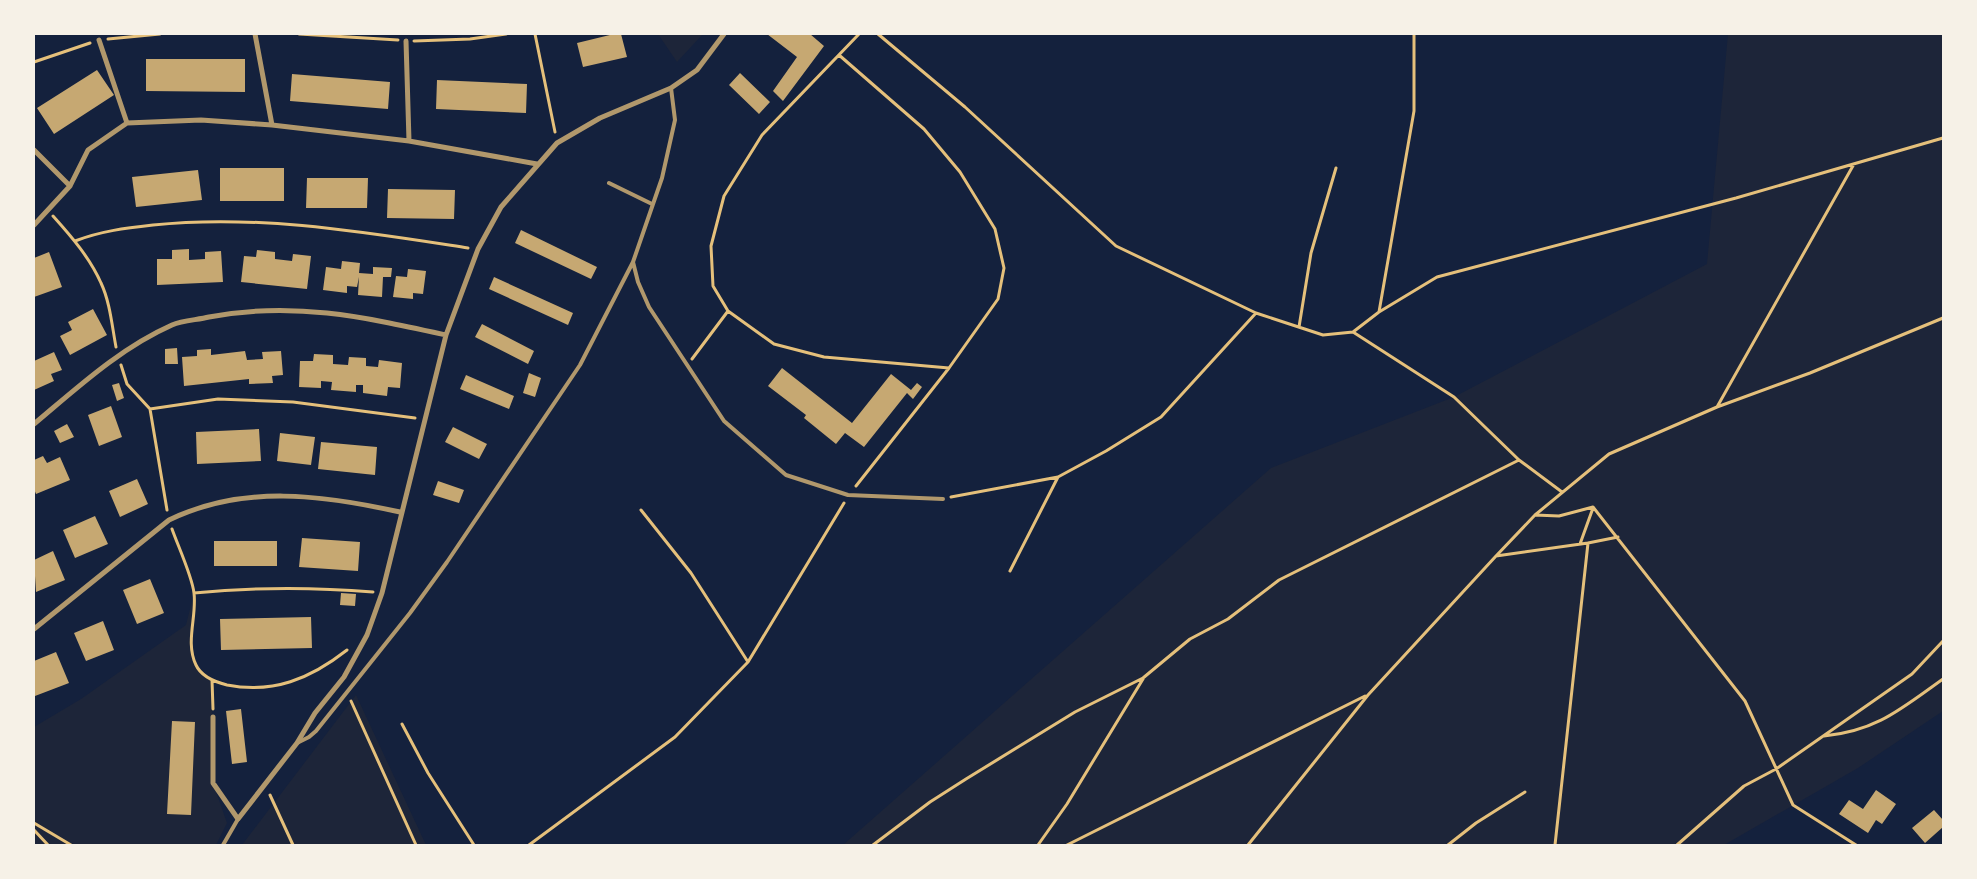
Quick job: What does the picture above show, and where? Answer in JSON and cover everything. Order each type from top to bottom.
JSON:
[{"type":"street","points":[[255,34],[272,125]]},
{"type":"street","points":[[213,717],[213,783],[238,819],[265,786],[297,743],[315,713],[344,677],[367,635],[382,592],[423,419],[446,334],[478,249],[501,208],[557,142],[600,118],[671,88],[697,70],[724,34]]},
{"type":"street","points":[[99,40],[127,123]]},
{"type":"street","points":[[406,41],[409,142]]},
{"type":"street","points":[[34,225],[49,212],[70,186],[88,150],[127,123],[201,120],[272,125],[409,142],[537,164]]},
{"type":"street","points":[[34,150],[70,186]]},
{"type":"street","points":[[34,424],[117,356],[174,324],[222,315],[279,309],[332,313],[446,334]]},
{"type":"street","points":[[34,629],[169,520],[194,507],[258,497],[293,495],[346,500],[400,512]]},
{"type":"lane","points":[[297,743],[310,737],[316,731],[442,569],[546,418],[580,365],[634,262],[662,178],[675,120],[671,88]]},
{"type":"lane","points":[[609,183],[652,204]]},
{"type":"lane","points":[[634,262],[638,282],[649,307],[724,421],[786,475],[848,495],[943,499]]},
{"type":"lane","points":[[224,845],[238,819]]},
{"type":"path","points":[[535,34],[557,142]]},
{"type":"path","points":[[858,34],[762,135],[724,196],[711,246],[713,286],[728,311],[774,344],[824,357],[949,368]]},
{"type":"path","points":[[878,34],[965,107],[1116,246],[1256,313],[1322,335],[1354,332],[1379,312],[1437,277],[1736,198],[1943,138]]},
{"type":"path","points":[[1379,312],[1414,111],[1414,34]]},
{"type":"path","points":[[529,845],[675,737],[748,662],[848,495],[949,368],[998,299],[1004,268],[996,229],[960,172],[924,129],[839,55]]},
{"type":"path","points":[[1717,408],[1854,164]]},
{"type":"path","points":[[1299,327],[1311,253],[1336,168]]},
{"type":"path","points":[[49,212],[75,241],[101,282],[110,313],[117,356],[127,384],[150,409],[169,520],[194,593],[190,650],[196,667],[212,680],[242,688],[270,688],[301,678],[367,635]]},
{"type":"path","points":[[75,241],[98,232],[188,221],[247,221],[361,231],[478,249]]},
{"type":"path","points":[[687,365],[728,311]]},
{"type":"path","points":[[943,499],[1058,477],[1106,452],[1161,418],[1256,313]]},
{"type":"path","points":[[1248,845],[1368,695],[1496,556],[1535,515],[1609,454],[1717,408],[1810,373],[1943,318]]},
{"type":"path","points":[[1354,332],[1454,397],[1519,460],[1562,492]]},
{"type":"path","points":[[150,409],[218,399],[293,402],[423,419]]},
{"type":"path","points":[[873,845],[930,802],[1075,712],[1143,678],[1190,639],[1228,619],[1278,580],[1519,460]]},
{"type":"path","points":[[1010,571],[1058,477]]},
{"type":"path","points":[[1535,515],[1559,516],[1593,507]]},
{"type":"path","points":[[1593,507],[1745,701],[1793,805],[1856,845]]},
{"type":"path","points":[[1579,544],[1593,507]]},
{"type":"path","points":[[641,510],[690,572],[748,662]]},
{"type":"path","points":[[1496,556],[1618,537]]},
{"type":"path","points":[[1555,845],[1588,543]]},
{"type":"path","points":[[194,593],[244,588],[316,587],[382,592]]},
{"type":"path","points":[[1677,845],[1744,786],[1776,769],[1912,674],[1943,641]]},
{"type":"path","points":[[1038,845],[1067,804],[1143,678]]},
{"type":"path","points":[[212,680],[213,717]]},
{"type":"path","points":[[1823,736],[1844,734],[1880,723],[1943,680]]},
{"type":"path","points":[[347,693],[416,845]]},
{"type":"path","points":[[1067,845],[1368,695]]},
{"type":"path","points":[[402,724],[428,773],[474,845]]},
{"type":"path","points":[[265,786],[293,845]]},
{"type":"path","points":[[1448,845],[1476,823],[1525,792]]},
{"type":"path","points":[[34,823],[71,845]]},
{"type":"path","points":[[34,830],[48,845]]},
{"type":"shaded area","points":[[658,34],[703,34],[677,62]]},
{"type":"shaded area","points":[[1728,34],[1943,34],[1943,711],[1858,768],[1724,845],[843,845],[1271,468],[1454,397],[1707,264]]},
{"type":"shaded area","points":[[194,593],[190,650],[197,667],[212,680],[213,783],[227,823],[216,845],[34,845],[34,727],[81,699],[186,625]]},
{"type":"shaded area","points":[[356,695],[426,845],[242,845]]},
{"type":"building","points":[[621,34],[627,57],[583,67],[577,43]]},
{"type":"building","points":[[767,34],[810,34],[824,46],[783,101],[773,91],[797,57]]},
{"type":"building","points":[[146,59],[245,59],[245,92],[146,91]]},
{"type":"building","points":[[97,70],[114,95],[54,134],[37,108]]},
{"type":"building","points":[[740,73],[770,102],[759,114],[729,85]]},
{"type":"building","points":[[292,74],[390,82],[388,109],[290,101]]},
{"type":"building","points":[[437,80],[527,84],[526,113],[436,109]]},
{"type":"building","points":[[220,168],[284,168],[284,201],[220,201]]},
{"type":"building","points":[[198,170],[202,200],[136,207],[132,177]]},
{"type":"building","points":[[307,178],[368,178],[367,208],[306,208]]},
{"type":"building","points":[[388,189],[455,190],[454,219],[387,218]]},
{"type":"building","points":[[521,230],[597,267],[591,279],[515,243]]},
{"type":"building","points":[[189,249],[189,260],[205,259],[205,252],[221,251],[223,282],[157,285],[157,259],[172,259],[172,250]]},
{"type":"building","points":[[257,250],[275,252],[275,259],[292,261],[293,254],[311,256],[307,289],[241,282],[244,256],[256,257]]},
{"type":"building","points":[[49,252],[62,287],[34,297],[34,258]]},
{"type":"building","points":[[342,261],[360,263],[359,273],[373,274],[373,267],[392,268],[391,277],[383,277],[382,297],[358,295],[359,277],[357,287],[347,286],[347,293],[323,290],[326,267],[341,269]]},
{"type":"building","points":[[408,269],[426,271],[423,294],[413,293],[413,299],[393,297],[396,276],[407,277]]},
{"type":"building","points":[[494,277],[573,313],[568,325],[489,289]]},
{"type":"building","points":[[93,309],[107,335],[70,355],[60,336],[72,330],[68,322]]},
{"type":"building","points":[[482,324],[534,351],[528,364],[475,337]]},
{"type":"building","points":[[177,348],[178,364],[165,364],[165,349]]},
{"type":"building","points":[[211,349],[211,355],[245,351],[247,360],[263,359],[262,352],[281,351],[283,375],[272,376],[273,383],[249,384],[249,379],[184,386],[182,357],[197,356],[197,350]]},
{"type":"building","points":[[54,352],[62,370],[51,374],[54,381],[34,390],[34,361]]},
{"type":"building","points":[[314,354],[333,355],[333,364],[348,365],[349,357],[366,358],[366,366],[378,367],[379,360],[402,363],[400,388],[388,387],[387,396],[363,393],[363,385],[356,385],[356,392],[331,390],[332,382],[321,381],[321,388],[299,387],[300,361],[313,361]]},
{"type":"building","points":[[782,368],[852,423],[891,374],[911,390],[917,383],[922,387],[913,399],[907,393],[864,447],[845,433],[836,444],[804,418],[806,415],[768,386]]},
{"type":"building","points":[[529,373],[541,378],[535,397],[523,393]]},
{"type":"building","points":[[466,375],[514,396],[509,409],[460,389]]},
{"type":"building","points":[[119,383],[124,398],[117,401],[112,385]]},
{"type":"building","points":[[111,406],[122,437],[99,446],[88,415]]},
{"type":"building","points":[[67,424],[74,437],[60,443],[54,431]]},
{"type":"building","points":[[453,427],[487,444],[479,459],[445,442]]},
{"type":"building","points":[[259,429],[261,461],[197,464],[196,432]]},
{"type":"building","points":[[280,433],[315,437],[311,465],[277,461]]},
{"type":"building","points":[[321,442],[377,447],[375,475],[318,469]]},
{"type":"building","points":[[43,456],[47,463],[60,457],[70,480],[36,494],[34,489],[34,460]]},
{"type":"building","points":[[137,479],[148,504],[120,517],[109,491]]},
{"type":"building","points":[[438,481],[464,490],[459,503],[433,495]]},
{"type":"building","points":[[95,516],[108,544],[75,558],[63,530]]},
{"type":"building","points":[[302,538],[360,542],[358,571],[299,567]]},
{"type":"building","points":[[214,541],[277,541],[277,566],[214,566]]},
{"type":"building","points":[[53,551],[65,580],[36,592],[34,560]]},
{"type":"building","points":[[150,579],[164,613],[137,624],[123,590]]},
{"type":"building","points":[[341,593],[356,594],[355,606],[340,605]]},
{"type":"building","points":[[311,617],[312,648],[221,650],[220,619]]},
{"type":"building","points":[[103,621],[114,650],[86,661],[74,633]]},
{"type":"building","points":[[56,652],[69,683],[35,696],[34,661]]},
{"type":"building","points":[[241,709],[247,762],[232,764],[226,711]]},
{"type":"building","points":[[172,721],[195,722],[191,815],[167,814]]},
{"type":"building","points":[[1876,790],[1896,804],[1882,824],[1876,820],[1868,833],[1839,814],[1849,800],[1863,809]]},
{"type":"building","points":[[1934,810],[1943,820],[1943,827],[1925,843],[1912,828]]}]
